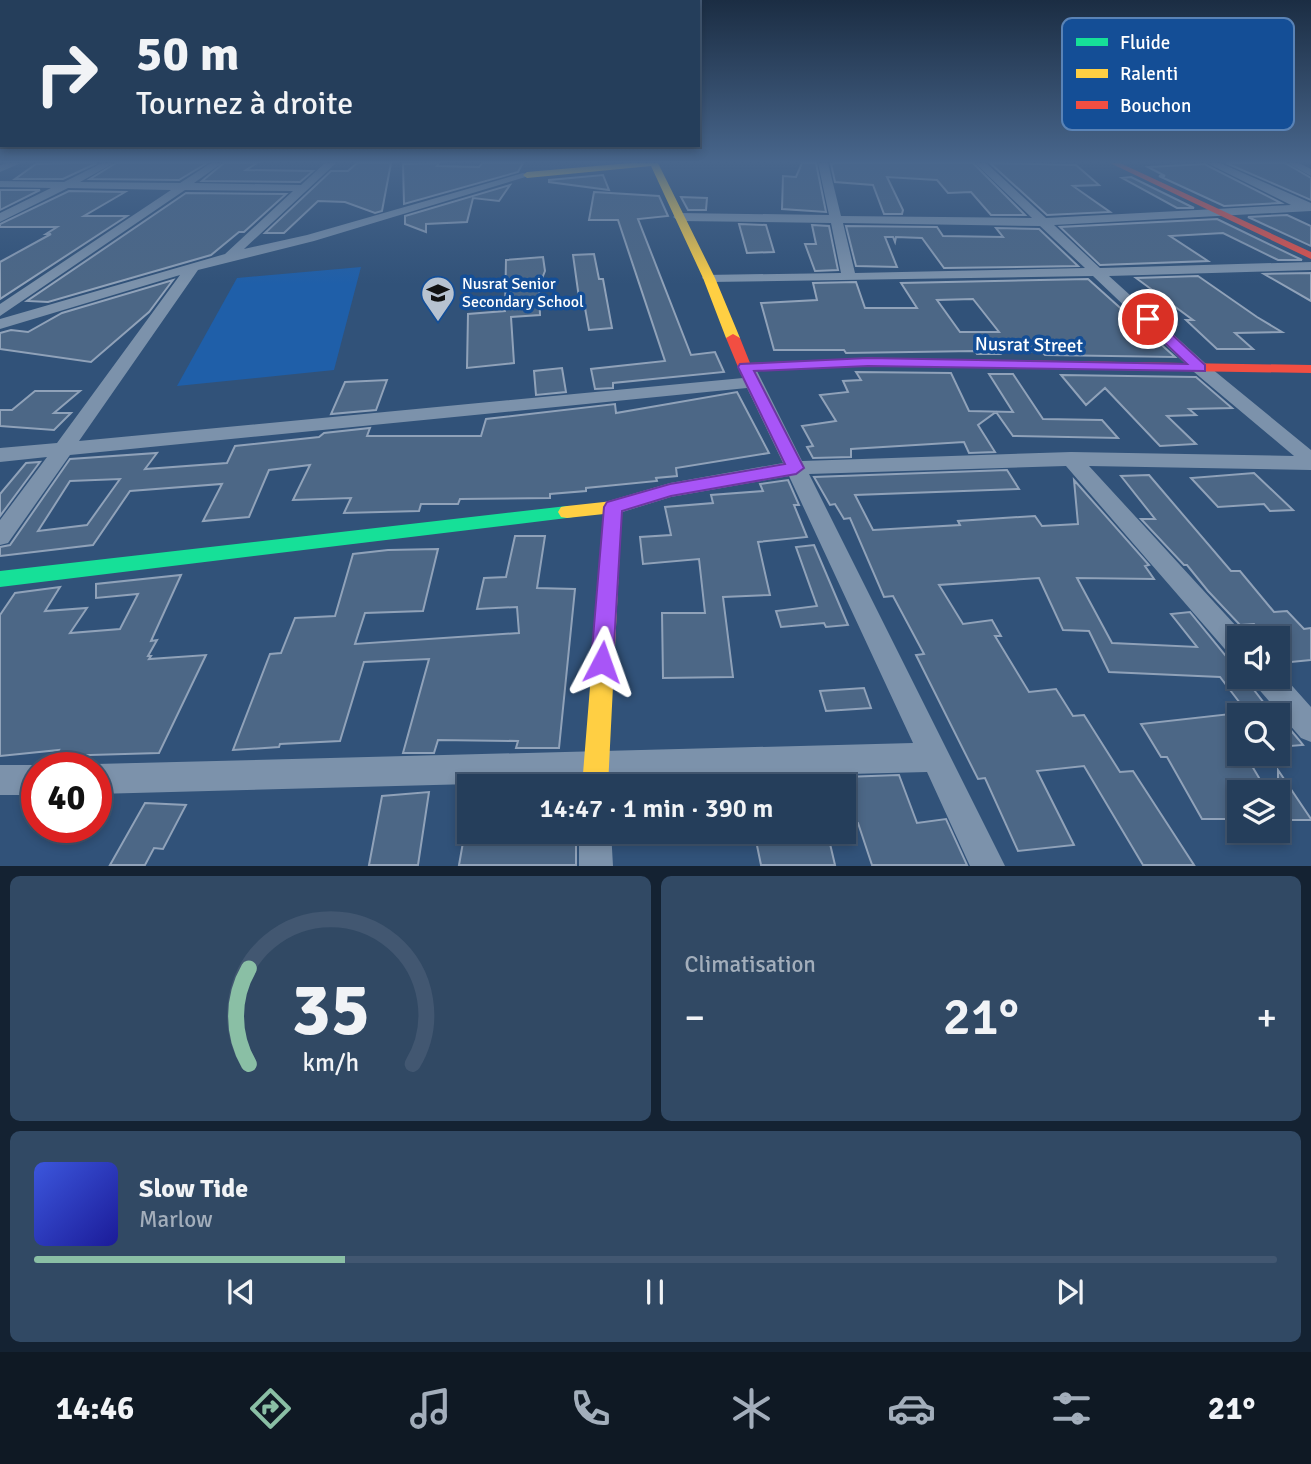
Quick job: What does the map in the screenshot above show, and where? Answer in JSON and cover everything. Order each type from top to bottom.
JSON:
[{"type":"street","points":[[0,218],[27,203]]},
{"type":"street","points":[[0,311],[156,203]]},
{"type":"street","points":[[228,257],[287,203]]},
{"type":"street","points":[[0,324],[228,257],[310,238],[420,203]]},
{"type":"street","points":[[673,203],[709,278],[750,374],[988,866]]},
{"type":"street","points":[[833,203],[849,276]]},
{"type":"street","points":[[1022,203],[1200,368],[1311,462]]},
{"type":"street","points":[[1200,203],[1311,256]]},
{"type":"street","points":[[679,217],[836,217],[1041,222],[1308,207]]},
{"type":"street","points":[[709,278],[955,276],[1311,266]]},
{"type":"street","points":[[0,537],[191,269]]},
{"type":"street","name":"Nusrat Street","points":[[750,374],[868,362],[1311,369]]},
{"type":"street","points":[[0,455],[750,374]]},
{"type":"street","points":[[1,581],[613,507],[670,490],[796,468],[1071,459],[1311,462]]},
{"type":"street","points":[[1071,459],[1227,634]]},
{"type":"street","points":[[594,774],[613,507]]},
{"type":"street","points":[[1277,689],[1311,728]]},
{"type":"street","points":[[630,774],[934,757]]},
{"type":"street","points":[[112,779],[457,776]]},
{"type":"street","points":[[0,780],[21,780]]},
{"type":"street","points":[[595,844],[596,866]]},
{"type":"shaded area","points":[[361,267],[334,370],[177,386],[237,278]]},
{"type":"building","points":[[0,203],[13,203],[0,210]]},
{"type":"building","points":[[43,203],[106,203],[84,216],[127,216],[0,299],[0,262],[51,234],[46,234],[57,227],[0,227],[0,224]]},
{"type":"building","points":[[171,203],[276,203],[244,232],[239,232],[211,255],[48,302],[27,301]]},
{"type":"building","points":[[296,203],[315,203],[284,233],[265,233]]},
{"type":"building","points":[[349,203],[383,203],[382,211],[375,213]]},
{"type":"building","points":[[448,203],[472,203],[467,222],[426,224],[426,232],[405,224],[405,216]]},
{"type":"building","points":[[592,203],[662,203],[668,216],[638,219],[691,355],[715,352],[724,372],[613,383],[613,388],[595,389],[591,369],[665,361],[618,220],[589,220]]},
{"type":"building","points":[[684,203],[707,203],[706,210],[688,210]]},
{"type":"building","points":[[782,203],[824,203],[826,212],[782,209]]},
{"type":"building","points":[[880,203],[900,203],[903,210],[902,214],[884,214]]},
{"type":"building","points":[[981,203],[1013,203],[1025,215],[991,215]]},
{"type":"building","points":[[1034,203],[1098,203],[1110,212],[1047,215]]},
{"type":"building","points":[[1169,203],[1185,203],[1194,208],[1177,208]]},
{"type":"building","points":[[1218,203],[1273,203],[1224,206]]},
{"type":"building","points":[[1287,215],[1311,226],[1311,246],[1248,217]]},
{"type":"building","points":[[1217,219],[1302,260],[1278,260],[1223,233],[1170,236],[1208,261],[1100,265],[1060,227]]},
{"type":"building","points":[[739,224],[766,225],[774,252],[747,253]]},
{"type":"building","points":[[812,225],[829,226],[838,270],[815,271],[805,244],[816,244]]},
{"type":"building","points":[[846,226],[937,227],[943,236],[1003,237],[996,228],[1039,229],[1078,266],[944,268],[922,238],[896,237],[895,242],[893,237],[885,237],[897,267],[856,266]]},
{"type":"building","points":[[594,254],[599,279],[603,279],[612,328],[589,330],[583,297],[579,298],[573,255]]},
{"type":"building","points":[[543,257],[545,271],[539,286],[540,315],[511,317],[514,363],[467,368],[468,314],[505,311],[506,260]]},
{"type":"building","points":[[1311,273],[1311,301],[1264,274]]},
{"type":"building","points":[[1198,276],[1282,332],[1235,333],[1253,349],[1217,349],[1186,320],[1193,320],[1136,278]]},
{"type":"building","points":[[1088,279],[1175,357],[1045,355],[1042,352],[977,354],[975,351],[846,353],[844,350],[774,350],[761,303],[817,300],[813,283],[856,282],[865,308],[917,308],[901,283]],"holes":[[[973,299],[999,332],[960,332],[937,300]]]},
{"type":"building","points":[[173,280],[149,312],[91,362],[0,349],[0,333],[11,330],[28,332],[62,313]]},
{"type":"building","points":[[562,368],[566,392],[536,395],[534,371]]},
{"type":"building","points":[[856,372],[951,373],[969,411],[1013,412],[989,374],[1013,374],[1043,419],[1102,420],[1118,438],[1013,436],[996,412],[978,425],[995,452],[969,453],[964,442],[851,449],[851,457],[813,458],[807,447],[813,446],[802,426],[836,421],[820,395],[848,392],[843,381],[861,380]]},
{"type":"building","points":[[1061,375],[1196,377],[1232,408],[1189,409],[1196,415],[1167,416],[1196,444],[1160,446],[1105,388],[1086,405]]},
{"type":"building","points":[[387,380],[376,410],[331,414],[345,382]]},
{"type":"building","points":[[35,391],[80,391],[54,413],[71,413],[54,430],[0,426],[0,410],[12,410]]},
{"type":"building","points":[[737,392],[769,453],[676,468],[677,476],[656,478],[657,481],[586,488],[586,491],[550,494],[550,498],[460,499],[458,504],[421,504],[419,511],[344,513],[351,498],[293,500],[310,465],[269,470],[249,517],[203,521],[222,484],[130,491],[93,545],[0,556],[0,547],[10,545],[70,459],[157,453],[145,469],[227,463],[235,446],[319,437],[324,433],[370,428],[367,436],[481,436],[486,419],[615,404],[616,413]],"holes":[[[120,479],[87,525],[38,531],[70,481]]]},
{"type":"building","points":[[40,462],[0,516],[0,494],[26,463]]},
{"type":"building","points":[[1007,470],[1019,489],[855,495],[873,530],[960,525],[958,521],[1035,516],[1042,526],[1078,524],[1074,480],[1149,565],[1145,566],[1154,579],[1077,578],[1112,643],[1197,647],[1171,614],[1190,612],[1227,657],[1227,686],[1220,677],[1109,672],[1089,631],[1063,630],[1039,578],[939,585],[963,624],[992,620],[1001,636],[995,636],[1029,692],[1056,689],[1073,716],[1084,715],[1120,772],[1133,771],[1194,865],[1143,865],[1084,766],[1037,771],[1074,845],[1018,851],[985,778],[978,779],[916,655],[924,654],[893,596],[884,597],[850,518],[844,519],[835,504],[830,505],[814,477]]},
{"type":"building","points":[[1254,473],[1293,510],[1270,511],[1264,504],[1218,507],[1191,478]]},
{"type":"building","points":[[1149,475],[1231,571],[1240,571],[1274,612],[1287,611],[1304,629],[1311,628],[1311,660],[1290,661],[1290,626],[1240,625],[1187,565],[1184,565],[1141,519],[1155,519],[1121,476]]},
{"type":"building","points":[[788,480],[799,505],[794,505],[807,537],[758,542],[770,595],[723,597],[733,677],[663,678],[662,613],[705,613],[699,559],[643,564],[640,537],[671,535],[665,507],[713,503],[711,495],[763,491],[760,484]]},
{"type":"building","points":[[515,536],[545,536],[537,588],[575,589],[559,748],[516,748],[518,741],[438,740],[434,753],[403,753],[429,659],[364,662],[340,741],[233,750],[270,654],[281,653],[295,618],[335,616],[353,554],[438,549],[423,611],[365,613],[355,644],[519,633],[517,607],[477,609],[484,578],[506,577]]},
{"type":"building","points":[[814,545],[848,625],[826,627],[824,623],[781,627],[776,611],[817,606],[796,547]]},
{"type":"building","points":[[181,575],[151,641],[157,640],[148,656],[151,656],[149,659],[206,655],[159,753],[112,754],[112,752],[58,752],[59,750],[0,756],[0,615],[15,593],[60,587],[45,611],[87,608],[70,633],[120,629],[138,594],[96,598],[96,584]]},
{"type":"building","points":[[864,688],[871,708],[826,711],[820,691]]},
{"type":"building","points":[[1229,689],[1253,689],[1264,703],[1240,703]]},
{"type":"building","points":[[1227,714],[1227,766],[1252,766],[1260,780],[1227,780],[1227,819],[1202,819],[1167,757],[1161,757],[1141,724]]},
{"type":"building","points":[[1290,729],[1299,740],[1303,745],[1290,746]]},
{"type":"building","points":[[1278,770],[1285,780],[1278,780]]},
{"type":"building","points":[[899,775],[917,823],[946,819],[967,865],[872,865],[856,823],[856,777]]},
{"type":"building","points":[[1290,788],[1311,819],[1290,820]]},
{"type":"building","points":[[429,792],[418,865],[369,865],[382,796]]},
{"type":"building","points":[[145,803],[186,805],[163,849],[154,848],[145,865],[110,865]]},
{"type":"building","points":[[463,844],[576,844],[576,865],[459,865]]},
{"type":"building","points":[[757,844],[830,844],[835,865],[761,865]]},
{"type":"traffic: fast","points":[[0,579],[567,512]]},
{"type":"traffic: slow","points":[[673,203],[709,278],[733,338]]},
{"type":"traffic: slow","points":[[567,512],[613,507],[596,774]]},
{"type":"traffic: jam","points":[[1200,203],[1311,256]]},
{"type":"traffic: jam","points":[[733,338],[745,367],[868,362],[1311,369]]},
{"type":"place","name":"Nusrat Senior Secondary School","points":[[438,323]]},
{"type":"route","points":[[602,662],[613,507],[670,490],[796,468],[745,367],[868,362],[1200,368],[1148,319]]}]
